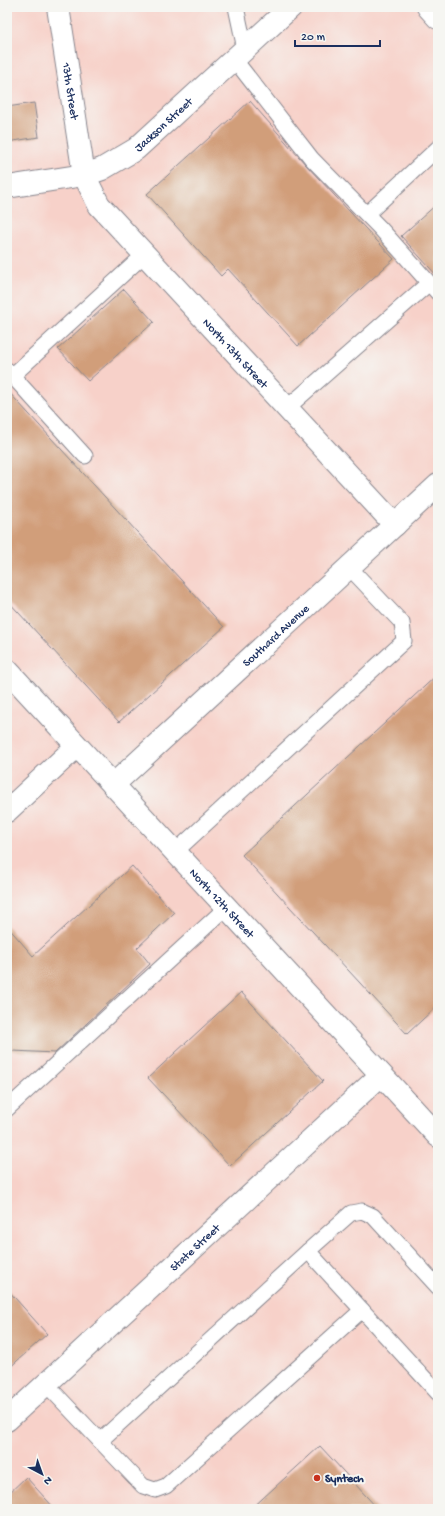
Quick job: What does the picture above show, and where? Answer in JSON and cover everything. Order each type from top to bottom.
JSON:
[{"type":"street","name":"13th Street","points":[[58,7],[84,175]]},
{"type":"street","name":"Jackson Street","points":[[7,187],[84,175],[102,169],[136,149],[291,7]]},
{"type":"street","points":[[428,7],[438,18]]},
{"type":"street","name":"North 13th Street","points":[[84,175],[99,205],[395,525]]},
{"type":"street","name":"Southard Avenue","points":[[113,785],[438,485]]},
{"type":"street","name":"North 12th Street","points":[[7,670],[438,1136]]},
{"type":"street","points":[[7,811],[77,746]]},
{"type":"street","name":"State Street","points":[[7,1420],[381,1075]]},
{"type":"lane","points":[[236,7],[239,54],[312,159],[367,214],[433,288],[287,408]]},
{"type":"lane","points":[[367,214],[438,148]]},
{"type":"lane","points":[[85,456],[10,373],[145,254]]},
{"type":"lane","points":[[175,852],[404,641],[402,623],[349,567]]},
{"type":"lane","points":[[7,1109],[226,908]]},
{"type":"lane","points":[[100,1441],[351,1213],[362,1211],[373,1216],[438,1287]]},
{"type":"lane","points":[[308,1251],[438,1393]]},
{"type":"lane","points":[[46,1384],[143,1486],[155,1490],[166,1486],[362,1310]]},
{"type":"shaded area","points":[[7,7],[438,7],[438,1509],[7,1509]]},
{"type":"building","points":[[250,101],[306,165],[394,259],[298,346],[228,269],[221,276],[147,194]]},
{"type":"building","points":[[34,103],[39,137],[7,142],[7,107]]},
{"type":"building","points":[[438,203],[438,277],[401,236]]},
{"type":"building","points":[[124,289],[154,322],[88,381],[58,349]]},
{"type":"building","points":[[7,390],[224,627],[119,722],[7,600]]},
{"type":"building","points":[[438,674],[438,1005],[407,1034],[242,855]]},
{"type":"building","points":[[132,866],[174,913],[137,948],[150,964],[55,1053],[13,1051],[7,1045],[7,926],[33,956]]},
{"type":"building","points":[[241,992],[323,1081],[230,1166],[148,1078]]},
{"type":"building","points":[[7,1289],[47,1334],[7,1370]]},
{"type":"building","name":"Syntech","points":[[320,1446],[378,1509],[251,1509]]},
{"type":"building","points":[[26,1477],[55,1509],[7,1509],[7,1495]]},
{"type":"place","name":"Syntech","points":[[317,1478]]}]
